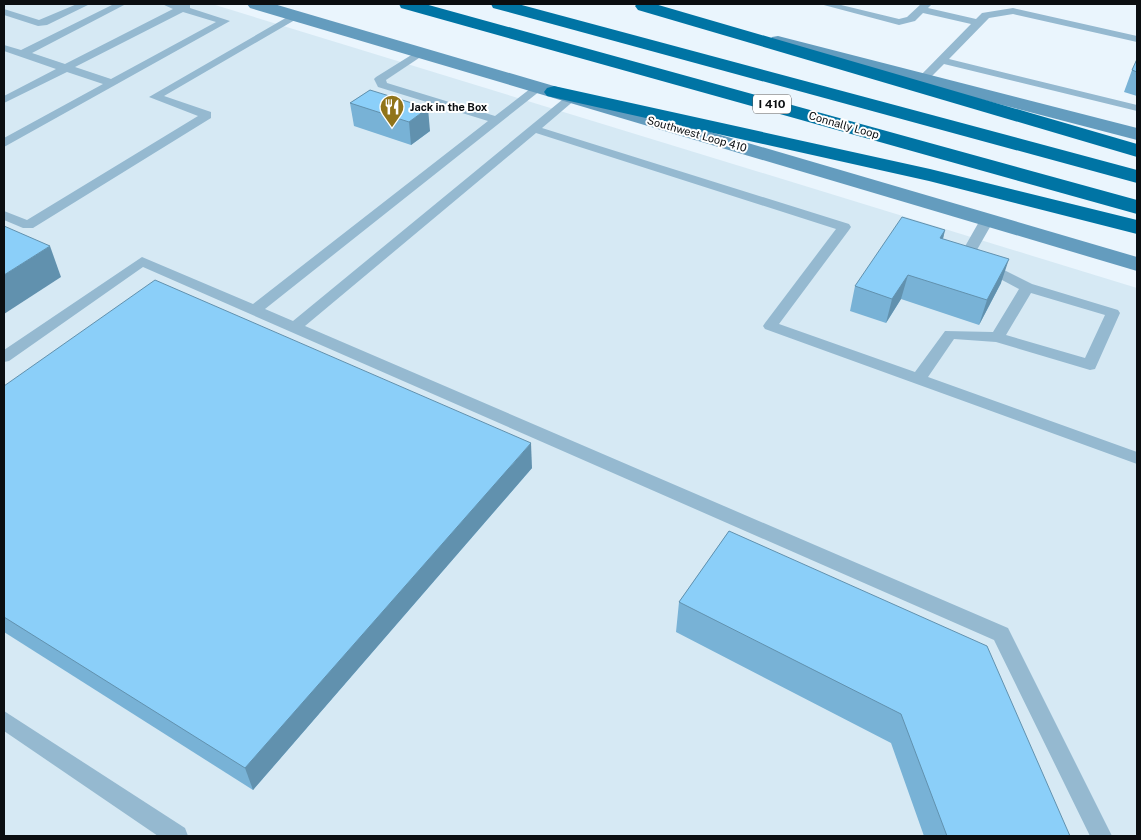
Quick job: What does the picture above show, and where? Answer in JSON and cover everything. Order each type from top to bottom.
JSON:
[{"type":"highway","name":"Connally Loop","points":[[406,4],[1137,207]]},
{"type":"highway","name":"Connally Loop","points":[[499,4],[1137,177]]},
{"type":"highway","points":[[639,5],[1137,151]]},
{"type":"highway","points":[[555,92],[930,174],[1137,227]]},
{"type":"main road","name":"Southwest Loop 410","points":[[256,4],[1137,264]]},
{"type":"main road","points":[[639,5],[1137,134]]},
{"type":"lane","points":[[4,12],[38,23],[47,22],[85,4]]},
{"type":"lane","points":[[22,54],[121,4]]},
{"type":"lane","points":[[4,143],[225,21],[186,6],[167,4]]},
{"type":"lane","points":[[825,4],[899,22],[911,19],[924,7],[978,22]]},
{"type":"lane","points":[[4,100],[186,6]]},
{"type":"lane","points":[[924,78],[986,14],[1013,11],[1137,39]]},
{"type":"lane","points":[[4,215],[28,225],[207,115],[155,97],[296,15]]},
{"type":"lane","points":[[4,48],[112,83]]},
{"type":"lane","points":[[421,52],[380,80],[382,84],[497,120]]},
{"type":"lane","points":[[942,60],[1137,108]]},
{"type":"lane","points":[[253,310],[497,120],[555,92]]},
{"type":"lane","points":[[294,328],[534,129],[555,92]]},
{"type":"lane","points":[[534,129],[844,227],[770,326],[1137,458]]},
{"type":"lane","points":[[918,379],[950,334],[998,337],[1090,365],[1113,313],[1027,288],[966,257],[987,220]]},
{"type":"lane","points":[[4,357],[142,262],[1001,634],[1101,836]]},
{"type":"lane","points":[[998,337],[1027,288]]},
{"type":"lane","points":[[4,720],[177,836]]},
{"type":"shaded area","points":[[4,4],[212,4],[1137,288],[1137,836],[4,836]]},
{"type":"building","points":[[1137,59],[1137,72],[1132,70]]},
{"type":"building","points":[[370,90],[428,108],[409,122],[350,103]]},
{"type":"building","points":[[902,217],[945,230],[940,238],[1009,259],[987,300],[908,275],[892,299],[855,286]]},
{"type":"building","points":[[4,226],[50,246],[4,275]]},
{"type":"building","points":[[155,280],[531,443],[245,768],[4,617],[4,386]]},
{"type":"building","points":[[729,531],[987,646],[1070,836],[947,836],[901,714],[679,602]]},
{"type":"place","name":"Jack in the Box","points":[[392,128]]}]
